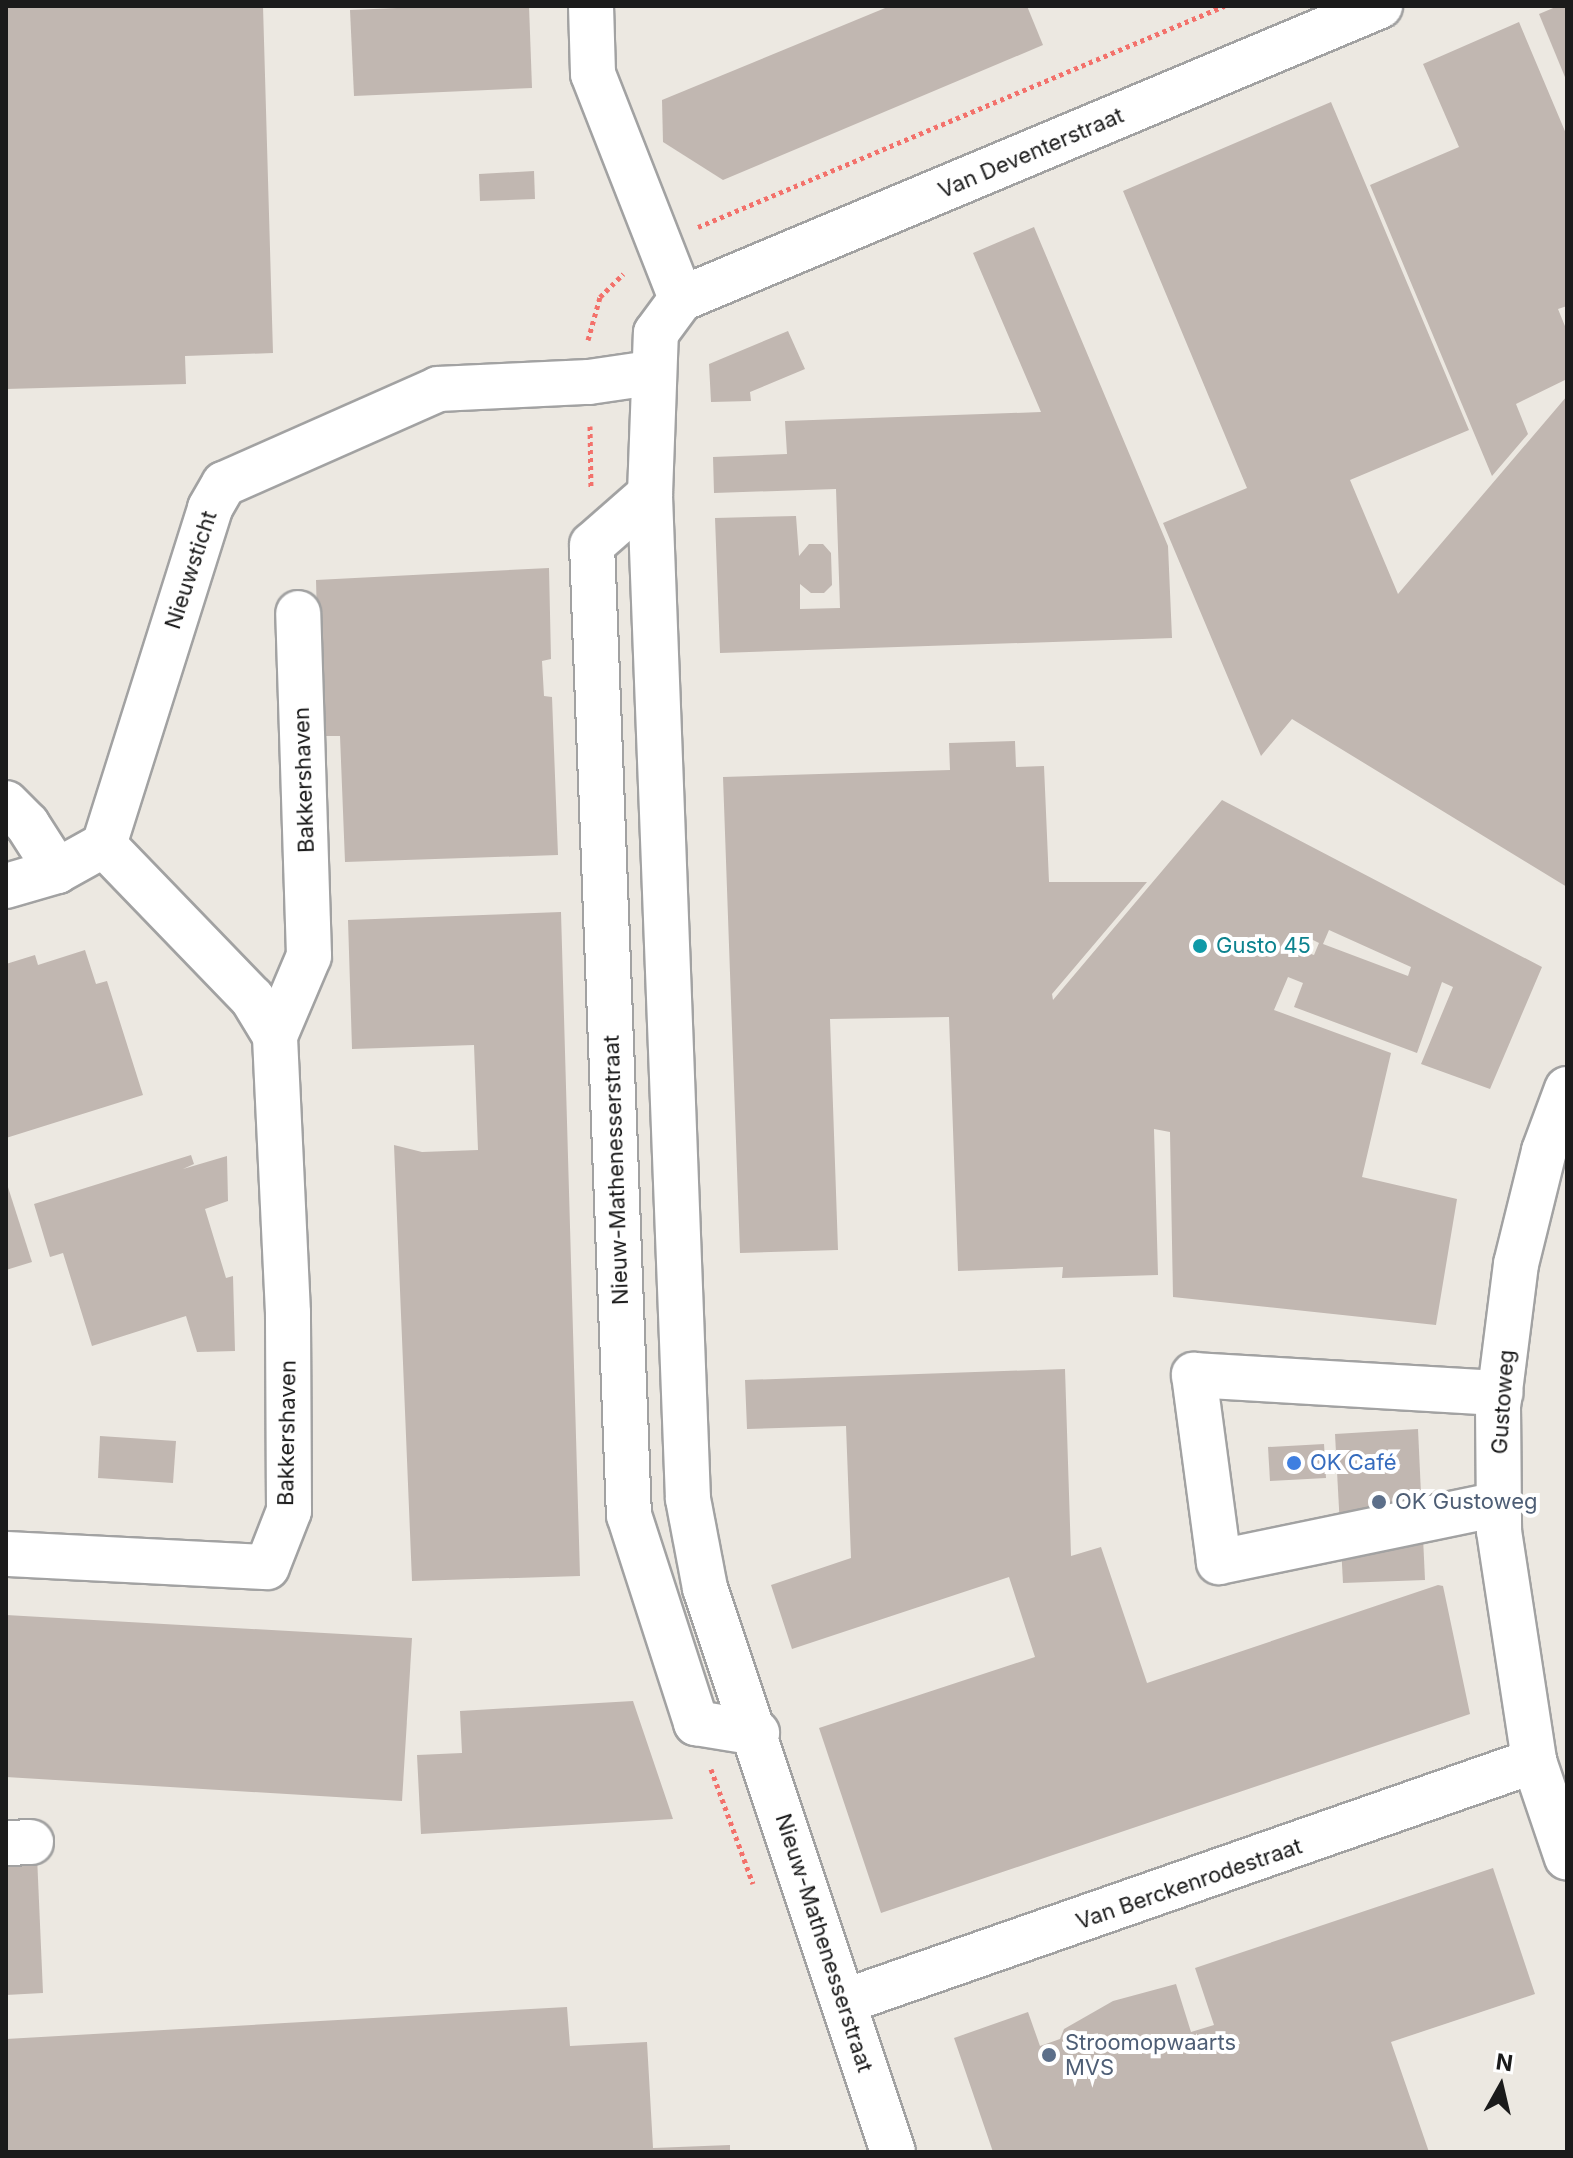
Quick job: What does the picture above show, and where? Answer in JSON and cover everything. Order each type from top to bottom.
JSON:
[{"type":"street","points":[[591,6],[593,74],[662,242],[681,299]]},
{"type":"street","name":"Van Deventerstraat","points":[[681,299],[1380,6]]},
{"type":"street","name":"Nieuw-Mathenesserstraat","points":[[681,299],[656,333],[650,373],[650,494],[688,1499],[705,1588],[757,1733],[893,2152]]},
{"type":"street","name":"Nieuwsticht","points":[[104,845],[210,508],[224,484],[438,389],[589,382],[650,373]]},
{"type":"street","points":[[592,545],[650,494]]},
{"type":"street","name":"Nieuw-Mathenesserstraat","points":[[592,545],[629,1515],[696,1723],[757,1733]]},
{"type":"street","name":"Bakkershaven","points":[[6,1554],[267,1567],[289,1511],[288,1313],[275,1036],[309,956],[298,613]]},
{"type":"street","points":[[6,803],[27,824],[57,871]]},
{"type":"street","points":[[6,886],[57,871],[104,845]]},
{"type":"street","name":"Bakkershaven","points":[[104,845],[252,998],[275,1036]]},
{"type":"street","name":"Gustoweg","points":[[1567,1089],[1544,1151],[1516,1264],[1500,1393],[1499,1504],[1534,1761],[1567,1858]]},
{"type":"street","points":[[1499,1504],[1219,1562],[1194,1375],[1500,1393]]},
{"type":"street","name":"Van Berckenrodestraat","points":[[843,2002],[1534,1761]]},
{"type":"path","points":[[592,545],[588,333],[600,297],[662,242],[1224,6]]},
{"type":"building","points":[[6,6],[263,6],[273,353],[185,356],[186,384],[6,389]]},
{"type":"building","points":[[529,6],[532,88],[354,96],[350,10]]},
{"type":"building","points":[[890,6],[1027,6],[1043,45],[723,180],[663,142],[662,100]]},
{"type":"building","points":[[1558,6],[1567,6],[1567,82],[1539,14]]},
{"type":"building","points":[[1519,22],[1567,136],[1567,306],[1558,309],[1567,331],[1567,379],[1516,404],[1528,434],[1492,476],[1370,185],[1459,147],[1423,64]]},
{"type":"building","points":[[1331,102],[1469,430],[1350,480],[1398,594],[1567,396],[1567,887],[1292,719],[1261,756],[1163,523],[1247,488],[1123,191]]},
{"type":"building","points":[[534,171],[535,199],[480,201],[479,174]]},
{"type":"building","points":[[1034,227],[1168,546],[1172,638],[720,653],[715,518],[796,516],[799,556],[809,544],[823,544],[831,553],[832,585],[824,593],[811,593],[800,584],[800,609],[840,608],[836,489],[714,493],[713,457],[787,454],[785,421],[1041,412],[973,253]]},
{"type":"building","points":[[788,331],[805,369],[750,392],[751,401],[711,402],[709,364]]},
{"type":"building","points":[[549,568],[551,659],[542,661],[544,696],[552,697],[558,855],[345,862],[340,736],[320,736],[316,580]]},
{"type":"building","points":[[1015,741],[1016,767],[1044,766],[1049,882],[1147,882],[1052,994],[1053,1000],[1222,800],[1542,967],[1490,1089],[1421,1064],[1453,987],[1442,982],[1417,1053],[1294,1007],[1303,983],[1288,977],[1274,1010],[1391,1053],[1362,1177],[1457,1199],[1436,1325],[1173,1297],[1170,1132],[1154,1129],[1158,1275],[1062,1278],[1063,1267],[958,1271],[949,1017],[830,1019],[838,1250],[740,1253],[723,777],[950,770],[949,743]],"holes":[[[1329,930],[1411,967],[1408,976],[1323,944]],[[1305,936],[1319,943],[1314,955],[1299,950]]]},
{"type":"building","points":[[561,912],[580,1576],[412,1581],[394,1145],[422,1152],[478,1150],[474,1045],[352,1049],[348,920]]},
{"type":"building","points":[[85,950],[96,984],[107,981],[143,1095],[6,1138],[6,964],[35,955],[38,965]]},
{"type":"building","points":[[191,1155],[194,1164],[183,1169],[227,1156],[228,1201],[205,1209],[226,1278],[233,1276],[235,1351],[197,1352],[186,1316],[92,1346],[63,1253],[50,1257],[34,1204]]},
{"type":"building","points":[[6,1181],[32,1262],[6,1270]]},
{"type":"building","points":[[1065,1369],[1071,1556],[1101,1547],[1147,1683],[1438,1585],[1443,1586],[1470,1714],[881,1913],[819,1728],[1035,1657],[1009,1577],[792,1649],[771,1585],[851,1558],[846,1426],[747,1429],[745,1380]]},
{"type":"building","points":[[1418,1429],[1425,1580],[1343,1583],[1335,1434]]},
{"type":"building","points":[[100,1436],[176,1441],[173,1483],[98,1478]]},
{"type":"building","points":[[1324,1444],[1326,1478],[1270,1481],[1268,1447]]},
{"type":"building","points":[[6,1615],[412,1638],[402,1801],[6,1777]]},
{"type":"building","points":[[633,1701],[673,1819],[421,1834],[417,1755],[462,1753],[460,1711]]},
{"type":"building","points":[[37,1856],[43,1993],[6,1995],[6,1858]]},
{"type":"building","points":[[1493,1868],[1535,1994],[1391,2042],[1429,2152],[993,2152],[954,2038],[1028,2012],[1040,2046],[1060,2039],[1064,2029],[1113,2001],[1176,1984],[1191,2032],[1214,2025],[1195,1968]]},
{"type":"building","points":[[567,2007],[570,2046],[647,2042],[653,2148],[730,2145],[730,2152],[6,2152],[6,2039]]},
{"type":"place","name":"Gusto 45","points":[[1200,946]]},
{"type":"place","name":"OK Café","points":[[1294,1463]]},
{"type":"place","name":"OK Gustoweg","points":[[1379,1502]]},
{"type":"place","name":"Stroomopwaarts MVS","points":[[1049,2055]]}]
